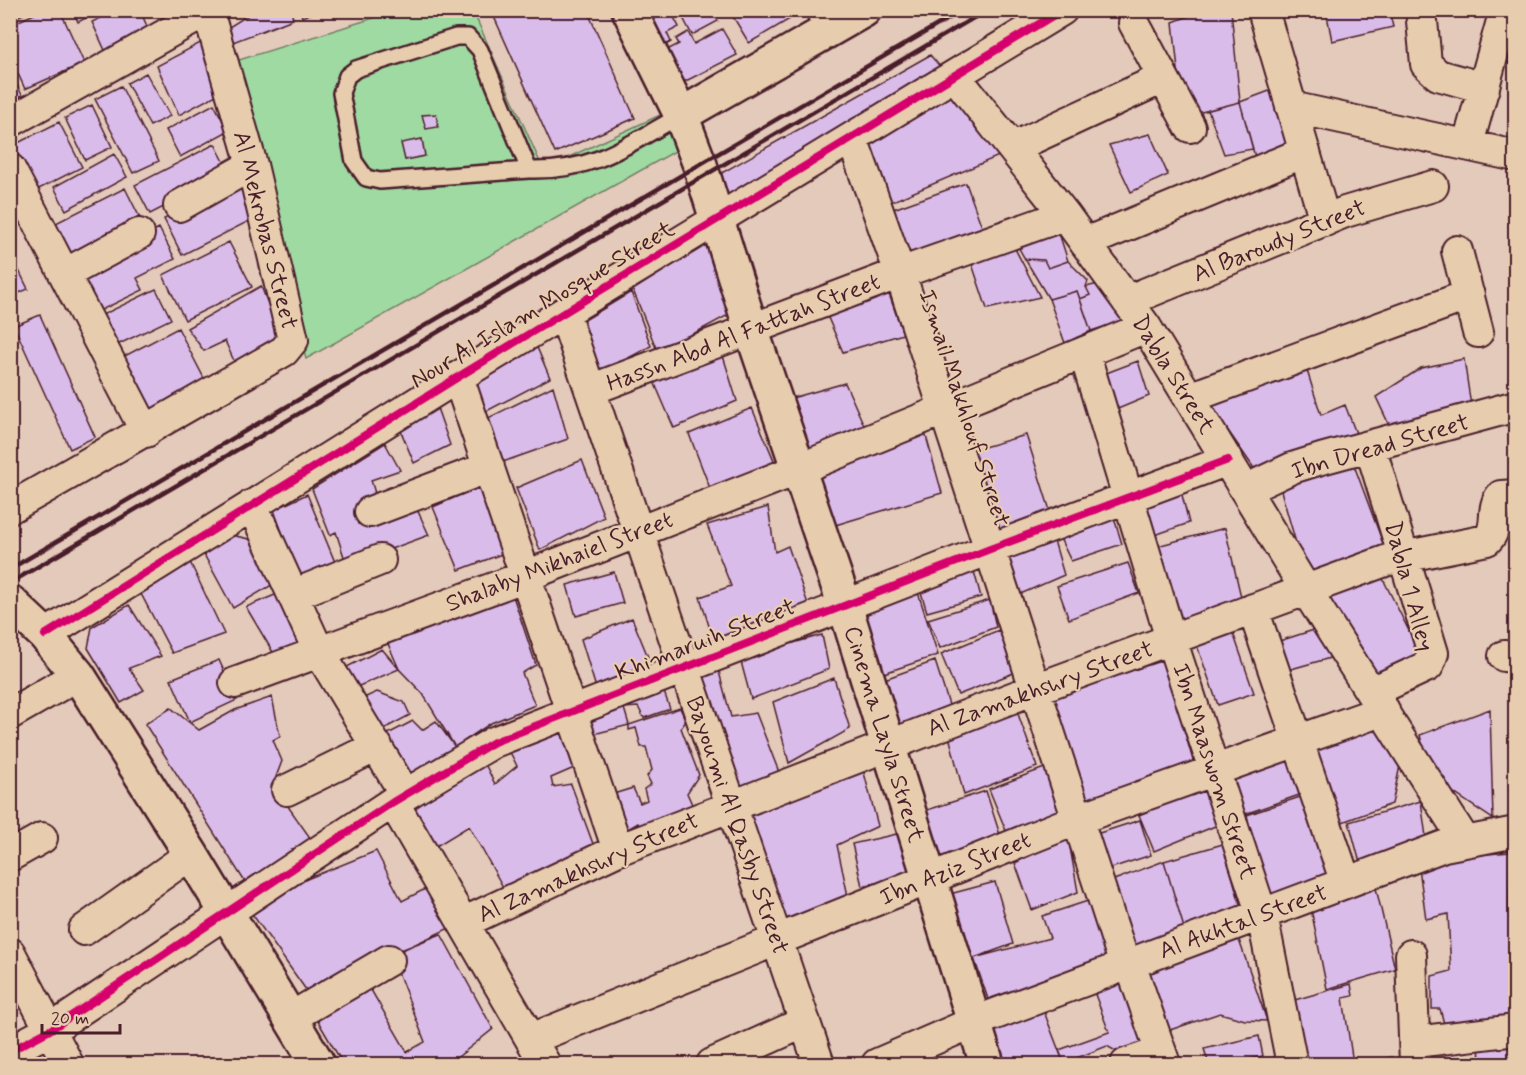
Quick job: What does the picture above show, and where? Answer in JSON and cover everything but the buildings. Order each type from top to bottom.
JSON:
[{"type":"street","name":"Cinema Layla Street","points":[[629,10],[681,115],[700,165],[751,329],[845,606],[987,1065]]},
{"type":"street","points":[[681,115],[826,20],[864,10]]},
{"type":"street","name":"Nour Al Islam Mosque Street","points":[[45,635],[458,377],[1062,10]]},
{"type":"street","points":[[1263,10],[1325,221]]},
{"type":"street","points":[[1420,10],[1426,64],[1438,75],[1484,88]]},
{"type":"street","points":[[1468,144],[1505,10]]},
{"type":"street","points":[[10,122],[194,14]]},
{"type":"street","name":"Al Mekrobas Street","points":[[10,508],[284,351],[293,340],[252,165],[194,14]]},
{"type":"street","points":[[1134,23],[1190,127]]},
{"type":"street","name":"Dabla Street","points":[[955,75],[1065,215],[1146,327],[1306,590],[1465,841]]},
{"type":"street","points":[[1012,148],[1163,78]]},
{"type":"street","points":[[1291,107],[1515,156]]},
{"type":"street","name":"Ismail Makhlouf Street","points":[[852,138],[900,273],[1127,964],[1163,1058]]},
{"type":"street","points":[[1085,243],[1305,152]]},
{"type":"street","points":[[179,206],[252,165]]},
{"type":"street","points":[[10,170],[146,432]]},
{"type":"street","name":"Al Baroudy Street","points":[[1127,301],[1325,221],[1379,201],[1433,186]]},
{"type":"street","name":"Hassn Abd Al Fattah Street","points":[[590,390],[900,273],[1065,215]]},
{"type":"street","points":[[65,274],[139,234]]},
{"type":"street","points":[[1457,250],[1478,332]]},
{"type":"street","points":[[1189,398],[1469,295]]},
{"type":"street","name":"Bayoumi Al Qasby Street","points":[[564,313],[819,1065]]},
{"type":"street","name":"Shalaby Mikhaiel Street","points":[[235,683],[318,650],[526,576],[799,470],[1146,327]]},
{"type":"street","name":"Ibn Maaswom Street","points":[[1084,352],[1171,639],[1262,915],[1293,1065]]},
{"type":"street","points":[[458,377],[618,850]]},
{"type":"street","name":"Ibn Dread Street","points":[[1245,490],[1292,468],[1515,406]]},
{"type":"street","name":"Dabla 1 Alley","points":[[1370,446],[1433,653],[1428,666],[1378,701]]},
{"type":"street","name":"Khimaruih Street","points":[[10,1051],[50,1030],[399,798],[494,742],[990,549],[1228,460]]},
{"type":"street","points":[[370,512],[489,467]]},
{"type":"street","name":"Al Zamakhshry Street","points":[[465,922],[618,850],[731,804],[1035,689],[1404,556],[1487,540],[1494,532],[1506,499]]},
{"type":"street","points":[[252,505],[318,650],[377,746],[399,798],[538,1052]]},
{"type":"street","points":[[293,595],[380,560]]},
{"type":"street","points":[[10,602],[45,635],[78,675],[191,854],[318,1065]]},
{"type":"street","points":[[1253,609],[1346,883]]},
{"type":"street","points":[[10,714],[78,675]]},
{"type":"street","name":"Ibn Aziz Street","points":[[538,1052],[777,939],[1078,819],[1298,741],[1378,701]]},
{"type":"street","points":[[287,790],[377,746]]},
{"type":"street","name":"Al Akhtal Street","points":[[974,1022],[1444,846],[1515,832]]},
{"type":"street","points":[[10,856],[42,838]]},
{"type":"street","points":[[84,930],[191,854]]},
{"type":"street","points":[[10,953],[68,1065]]},
{"type":"street","points":[[1411,955],[1415,1053],[1515,1030]]},
{"type":"street","points":[[290,1018],[389,960]]},
{"type":"street","points":[[712,1065],[805,1022]]},
{"type":"street","points":[[877,1065],[974,1022]]},
{"type":"street","points":[[1128,1064],[1163,1058]]},
{"type":"lane","points":[[529,170],[480,50],[468,37],[456,37],[356,69],[344,81],[341,93],[354,161],[366,178],[380,181],[566,169],[595,162],[681,115]]},
{"type":"green space","points":[[396,11],[473,11],[543,169],[660,115],[679,149],[306,359],[223,65]]},
{"type":"railway","points":[[10,569],[963,10]]},
{"type":"railway","points":[[10,583],[987,10]]},
{"type":"cycle path","points":[[45,635],[458,377],[1062,10]]},
{"type":"cycle path","points":[[10,1051],[50,1030],[393,802],[494,742],[990,549],[1228,460]]}]
